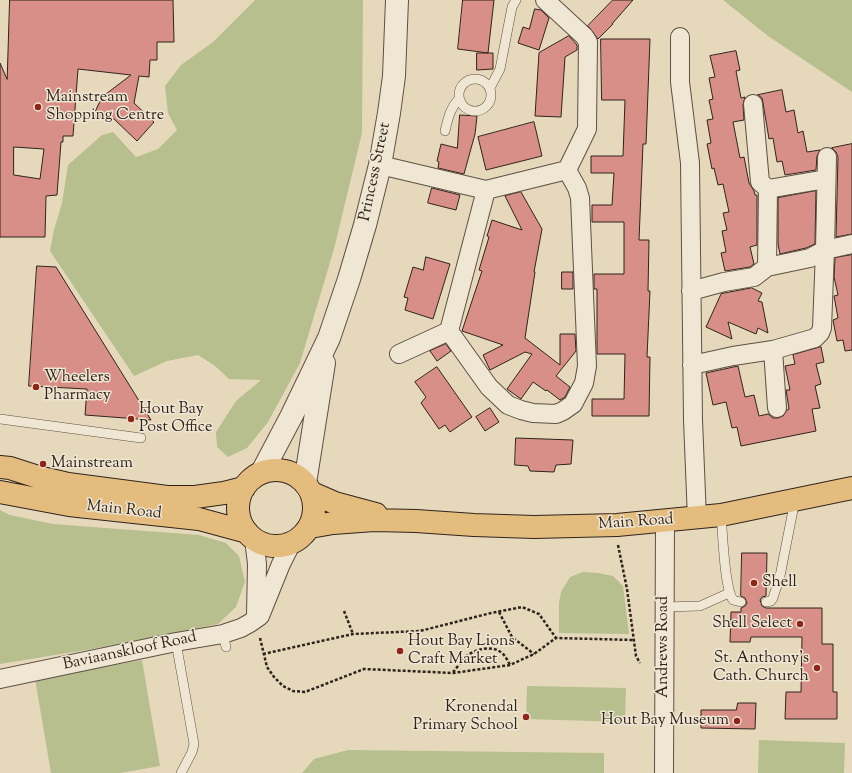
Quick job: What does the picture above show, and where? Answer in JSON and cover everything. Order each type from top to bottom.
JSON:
[{"type":"main road","name":"Main Road","points":[[0,467],[10,468],[38,477],[68,484],[167,497],[196,497],[224,494],[244,488]]},
{"type":"main road","name":"Main Road","points":[[251,536],[241,522],[238,511],[239,499],[244,488],[251,479],[262,472],[277,469],[285,470],[300,477],[308,488],[353,508],[376,514],[416,521]]},
{"type":"main road","points":[[0,483],[41,492],[45,495],[49,502]]},
{"type":"main road","points":[[292,542],[310,527],[314,504],[308,488]]},
{"type":"main road","name":"Main Road","points":[[310,527],[352,521],[416,521],[534,527],[597,526],[722,515],[852,488]]},
{"type":"main road","name":"Main Road","points":[[0,492],[69,505],[199,519],[251,536],[266,545],[280,546],[292,542]]},
{"type":"street","name":"Princess Street","points":[[262,472],[292,415],[328,338],[349,279],[365,225],[380,165],[394,76],[397,0]]},
{"type":"street","points":[[380,165],[486,190],[567,170],[588,129],[588,42],[584,36],[545,0]]},
{"type":"street","points":[[680,37],[680,82],[690,163],[692,365],[697,518]]},
{"type":"street","points":[[753,104],[758,184],[767,267]]},
{"type":"street","points":[[692,365],[732,356],[773,350],[815,338],[821,331],[827,157]]},
{"type":"street","points":[[449,331],[489,387],[508,405],[533,413],[556,414],[573,404],[584,383],[587,366],[581,210],[577,188],[567,170]]},
{"type":"street","points":[[758,184],[826,180]]},
{"type":"street","points":[[449,331],[486,190]]},
{"type":"street","points":[[692,291],[724,282],[754,277],[767,267],[810,258],[824,250],[852,244]]},
{"type":"street","points":[[399,354],[449,331]]},
{"type":"street","name":"Princess Street","points":[[308,488],[328,338]]},
{"type":"street","points":[[773,350],[777,408]]},
{"type":"street","name":"Andrews Road","points":[[664,773],[665,521]]},
{"type":"street","points":[[251,536],[257,570],[256,618]]},
{"type":"street","name":"Baviaanskloof Road","points":[[0,679],[176,642],[224,640],[260,616],[281,564],[292,542]]},
{"type":"lane","points":[[490,88],[500,69],[512,7],[516,0]]},
{"type":"lane","points":[[478,78],[488,84],[492,94],[491,99],[485,108],[481,111],[475,112],[465,108],[459,99],[460,88],[468,80],[478,78]]},
{"type":"lane","points":[[445,131],[454,104],[459,99]]},
{"type":"lane","points":[[0,419],[140,438]]},
{"type":"lane","points":[[766,602],[771,601],[773,598],[778,582],[795,500]]},
{"type":"lane","points":[[722,515],[723,545],[729,593],[733,600],[741,602]]},
{"type":"lane","points":[[664,607],[700,606],[729,593]]},
{"type":"lane","points":[[176,642],[194,744],[192,752],[181,773]]},
{"type":"path","points":[[618,545],[627,589],[636,656],[640,662]]},
{"type":"path","points":[[263,654],[353,634],[420,632],[522,607],[539,614],[556,638]]},
{"type":"path","points":[[344,611],[353,634]]},
{"type":"path","points":[[499,612],[512,638],[534,654]]},
{"type":"path","points":[[256,618],[267,667],[283,686],[293,691],[305,692],[364,669],[453,673],[510,665],[534,654],[556,638],[634,640]]},
{"type":"path","points":[[453,673],[465,658],[475,651],[486,648],[495,649],[503,654],[510,665]]},
{"type":"green space","points":[[255,0],[363,0],[362,133],[334,249],[300,363],[268,422],[247,448],[228,457],[217,447],[216,432],[236,401],[261,380],[229,379],[215,366],[198,355],[167,361],[134,376],[50,251],[54,230],[62,203],[68,165],[102,135],[113,132],[136,157],[158,149],[177,130],[168,113],[165,86],[181,65],[213,42]]},
{"type":"green space","points":[[723,0],[852,0],[852,92],[768,36]]},
{"type":"green space","points":[[0,510],[10,515],[53,524],[199,535],[226,543],[239,556],[245,582],[236,607],[218,624],[92,649],[0,664]]},
{"type":"green space","points":[[583,572],[613,576],[623,586],[629,634],[559,633],[559,603],[561,592],[570,577]]},
{"type":"green space","points":[[142,660],[160,766],[120,773],[51,773],[35,679]]},
{"type":"green space","points":[[527,686],[626,688],[625,722],[526,719]]},
{"type":"green space","points":[[759,740],[845,743],[844,773],[758,773]]},
{"type":"green space","points":[[348,750],[604,753],[604,773],[302,773],[314,759]]},
{"type":"building","name":"Mainstream Shopping Centre","points":[[10,0],[173,0],[174,42],[157,42],[157,60],[150,60],[149,77],[139,76],[134,103],[154,122],[137,141],[114,119],[92,118],[102,97],[131,75],[78,69],[73,136],[63,136],[63,142],[61,142],[57,195],[46,196],[45,237],[0,237],[0,63],[7,79]],"holes":[[[14,147],[44,149],[40,179],[14,175]]]},
{"type":"building","points":[[463,0],[494,0],[488,53],[458,49]]},
{"type":"building","points":[[613,0],[633,0],[598,39],[588,26]]},
{"type":"building","points":[[535,9],[541,10],[549,18],[539,50],[518,43],[523,27],[529,29]]},
{"type":"building","points":[[569,36],[577,45],[577,50],[565,57],[561,117],[535,116],[539,53]]},
{"type":"building","points":[[601,39],[650,39],[646,144],[643,144],[639,240],[649,240],[648,291],[650,291],[647,357],[650,357],[649,416],[592,416],[592,399],[624,399],[625,354],[597,354],[597,289],[594,289],[594,274],[624,274],[624,222],[592,222],[592,205],[612,205],[614,173],[591,173],[591,156],[623,156],[625,100],[602,100]]},
{"type":"building","points":[[736,51],[740,70],[736,71],[741,98],[745,97],[743,105],[744,120],[733,122],[740,158],[744,157],[749,183],[755,195],[757,195],[757,245],[750,247],[754,264],[750,267],[725,271],[721,253],[726,252],[722,231],[727,230],[723,213],[729,212],[723,184],[718,185],[714,168],[712,169],[707,144],[711,143],[707,120],[713,119],[709,100],[713,99],[709,78],[715,77],[710,56]]},
{"type":"building","points":[[477,53],[493,53],[493,69],[477,70]]},
{"type":"building","points":[[782,90],[786,112],[794,110],[798,133],[803,131],[807,152],[820,150],[817,156],[816,170],[785,175],[782,161],[777,162],[773,138],[769,139],[762,98],[758,95]]},
{"type":"building","points":[[460,115],[477,116],[475,134],[464,174],[438,168],[439,162],[437,161],[441,144],[457,148]]},
{"type":"building","points":[[534,122],[542,156],[486,170],[478,137]]},
{"type":"building","points":[[852,144],[852,234],[836,237],[838,157],[832,148]]},
{"type":"building","points":[[432,188],[460,195],[456,210],[428,203]]},
{"type":"building","points":[[816,191],[815,244],[806,248],[780,254],[778,244],[778,198]]},
{"type":"building","points":[[521,192],[542,229],[534,272],[525,338],[560,365],[560,334],[575,334],[576,351],[556,376],[570,387],[565,397],[560,400],[533,382],[521,399],[507,389],[532,354],[525,352],[490,370],[483,355],[503,345],[462,331],[482,271],[479,270],[489,237],[487,236],[492,220],[522,230],[505,196]]},
{"type":"building","points":[[852,255],[852,350],[845,351],[843,340],[837,341],[833,320],[838,318],[834,296],[838,295],[834,277],[835,258]]},
{"type":"building","points":[[426,257],[450,264],[433,319],[405,310],[408,298],[404,297],[413,267],[423,270]]},
{"type":"building","points":[[37,266],[56,267],[151,420],[85,415],[87,389],[29,386]]},
{"type":"building","points":[[562,272],[573,272],[573,289],[562,289]]},
{"type":"building","points":[[752,288],[762,293],[758,301],[762,302],[768,333],[758,328],[756,334],[728,322],[732,339],[706,327],[721,294]]},
{"type":"building","points":[[446,344],[451,351],[437,361],[430,351]]},
{"type":"building","points":[[821,347],[824,362],[816,364],[821,384],[815,386],[820,408],[812,409],[816,431],[741,446],[737,427],[732,428],[726,402],[713,405],[706,373],[738,366],[745,397],[754,395],[759,416],[768,414],[773,418],[778,418],[783,416],[789,409],[786,390],[790,390],[785,366],[795,364],[793,355]]},
{"type":"building","points":[[437,367],[472,417],[450,432],[445,425],[439,429],[421,403],[426,397],[415,382]]},
{"type":"building","points":[[490,408],[499,422],[485,431],[476,417]]},
{"type":"building","points":[[516,438],[573,440],[571,464],[556,465],[554,472],[530,471],[528,466],[515,465]]},
{"type":"building","points":[[742,553],[767,553],[766,596],[762,597],[760,600],[762,606],[766,608],[822,608],[822,644],[833,644],[833,692],[837,692],[837,719],[785,719],[786,692],[801,692],[802,637],[751,637],[750,642],[730,642],[731,612],[741,612],[741,608],[747,603],[745,598],[741,596]]},
{"type":"building","points":[[738,703],[756,703],[755,729],[701,728],[701,710],[736,710]]},
{"type":"place","name":"Mainstream Shopping Centre","points":[[38,107]]},
{"type":"place","name":"Wheelers Pharmacy","points":[[36,387]]},
{"type":"place","name":"Hout Bay Post Office","points":[[131,419]]},
{"type":"place","name":"Mainstream","points":[[43,464]]},
{"type":"place","name":"Shell","points":[[754,583]]},
{"type":"place","name":"Shell Select","points":[[800,624]]},
{"type":"place","name":"Hout Bay Lions Craft Market","points":[[400,651]]},
{"type":"place","name":"St. Anthony's Cath. Church","points":[[817,668]]},
{"type":"place","name":"Kronendal Primary School","points":[[526,717]]},
{"type":"place","name":"Hout Bay Museum","points":[[737,721]]}]
